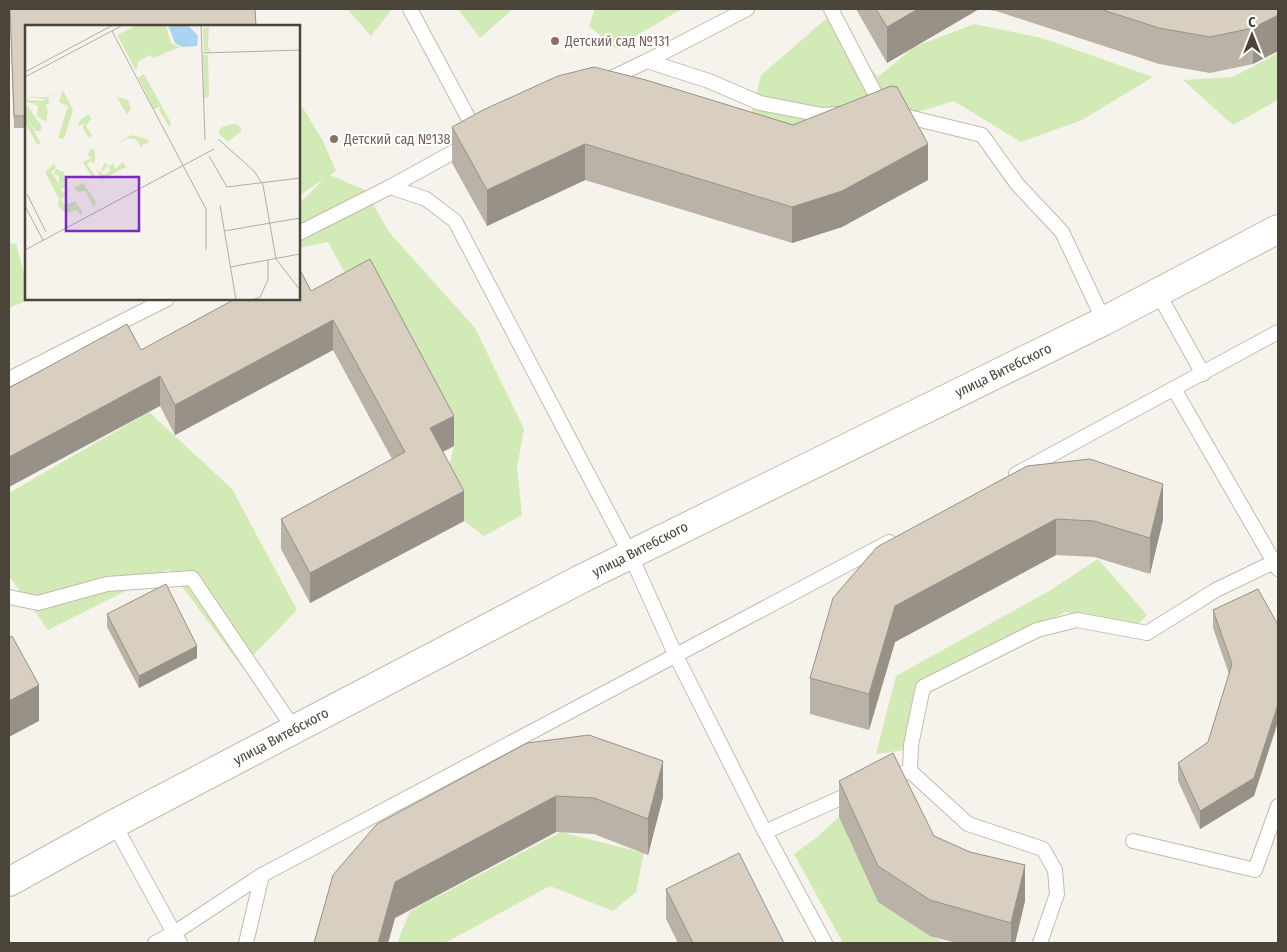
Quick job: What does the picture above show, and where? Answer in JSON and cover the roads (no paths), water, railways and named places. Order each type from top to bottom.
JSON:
[{"type":"street","name":"улица Витебского","points":[[9,882],[114,824],[630,554],[1104,321],[1278,229]]},
{"type":"lane","points":[[300,232],[390,187],[483,136],[410,9]]},
{"type":"lane","points":[[594,86],[747,9]]},
{"type":"lane","points":[[831,9],[884,111]]},
{"type":"lane","points":[[647,61],[709,81],[760,103],[822,115],[849,113]]},
{"type":"lane","points":[[866,112],[884,111],[982,135],[1017,184],[1062,232],[1104,321]]},
{"type":"lane","points":[[390,187],[426,199],[455,221],[630,554],[676,656],[765,832],[825,943]]},
{"type":"lane","points":[[1158,293],[1203,374]]},
{"type":"lane","points":[[9,379],[165,300]]},
{"type":"lane","points":[[1008,478],[1278,332]]},
{"type":"lane","points":[[910,771],[912,746],[924,687],[1037,630],[1077,620],[1147,633],[1216,590],[1277,564],[1174,389]]},
{"type":"lane","points":[[155,943],[177,938],[262,875],[903,535]]},
{"type":"lane","points":[[9,597],[38,603],[107,584],[192,578],[294,729]]},
{"type":"lane","points":[[884,780],[910,771]]},
{"type":"lane","points":[[910,771],[968,824],[1043,849],[1055,870],[1057,894],[1040,943]]},
{"type":"lane","points":[[765,832],[866,786]]},
{"type":"lane","points":[[1133,841],[1255,870],[1278,806]]},
{"type":"lane","points":[[114,824],[177,938]]},
{"type":"lane","points":[[246,943],[262,875]]},
{"type":"place","name":"Детский сад №131","points":[[555,41]]},
{"type":"place","name":"Детский сад №138","points":[[334,139]]}]
